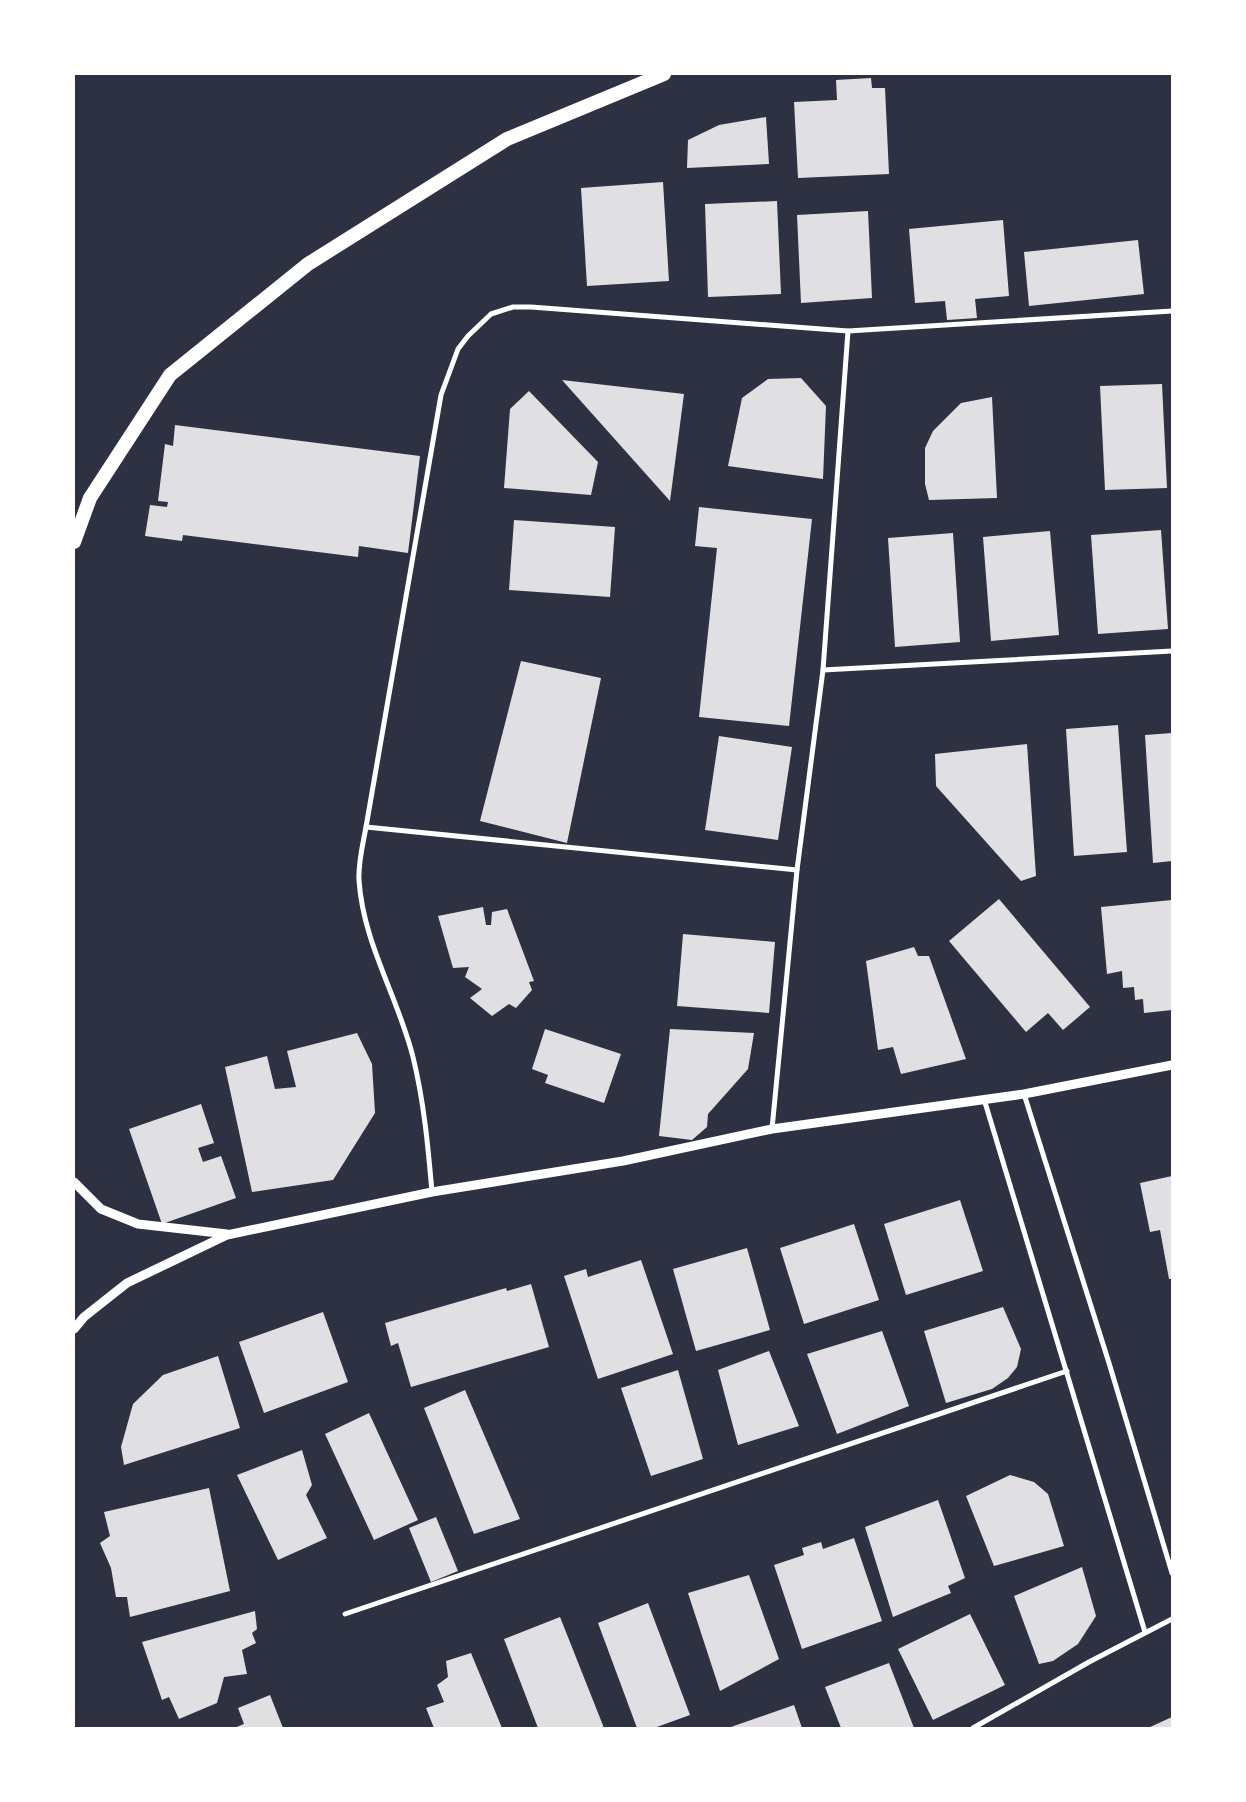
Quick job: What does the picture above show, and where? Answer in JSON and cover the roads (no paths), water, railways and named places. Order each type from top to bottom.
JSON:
[{"type":"highway","points":[[74,542],[90,498],[170,374],[308,264],[507,139],[664,74]]},
{"type":"street","points":[[432,1192],[425,1114],[413,1055],[362,910],[358,877],[441,395],[458,350],[468,336],[491,314],[513,307],[848,331],[1172,311]]},
{"type":"street","points":[[772,1129],[797,870],[823,670],[848,331]]},
{"type":"street","points":[[823,670],[1172,651]]},
{"type":"street","points":[[366,827],[797,870]]},
{"type":"street","points":[[74,1330],[84,1317],[127,1283],[228,1234],[432,1192],[623,1161],[772,1129],[1024,1094],[1172,1065]]},
{"type":"street","points":[[1024,1094],[1109,1363],[1172,1573]]},
{"type":"street","points":[[984,1099],[1145,1632]]},
{"type":"street","points":[[74,1182],[101,1209],[138,1224],[228,1234]]},
{"type":"street","points":[[345,1614],[1067,1371]]},
{"type":"street","points":[[974,1728],[1145,1632],[1172,1619]]}]
